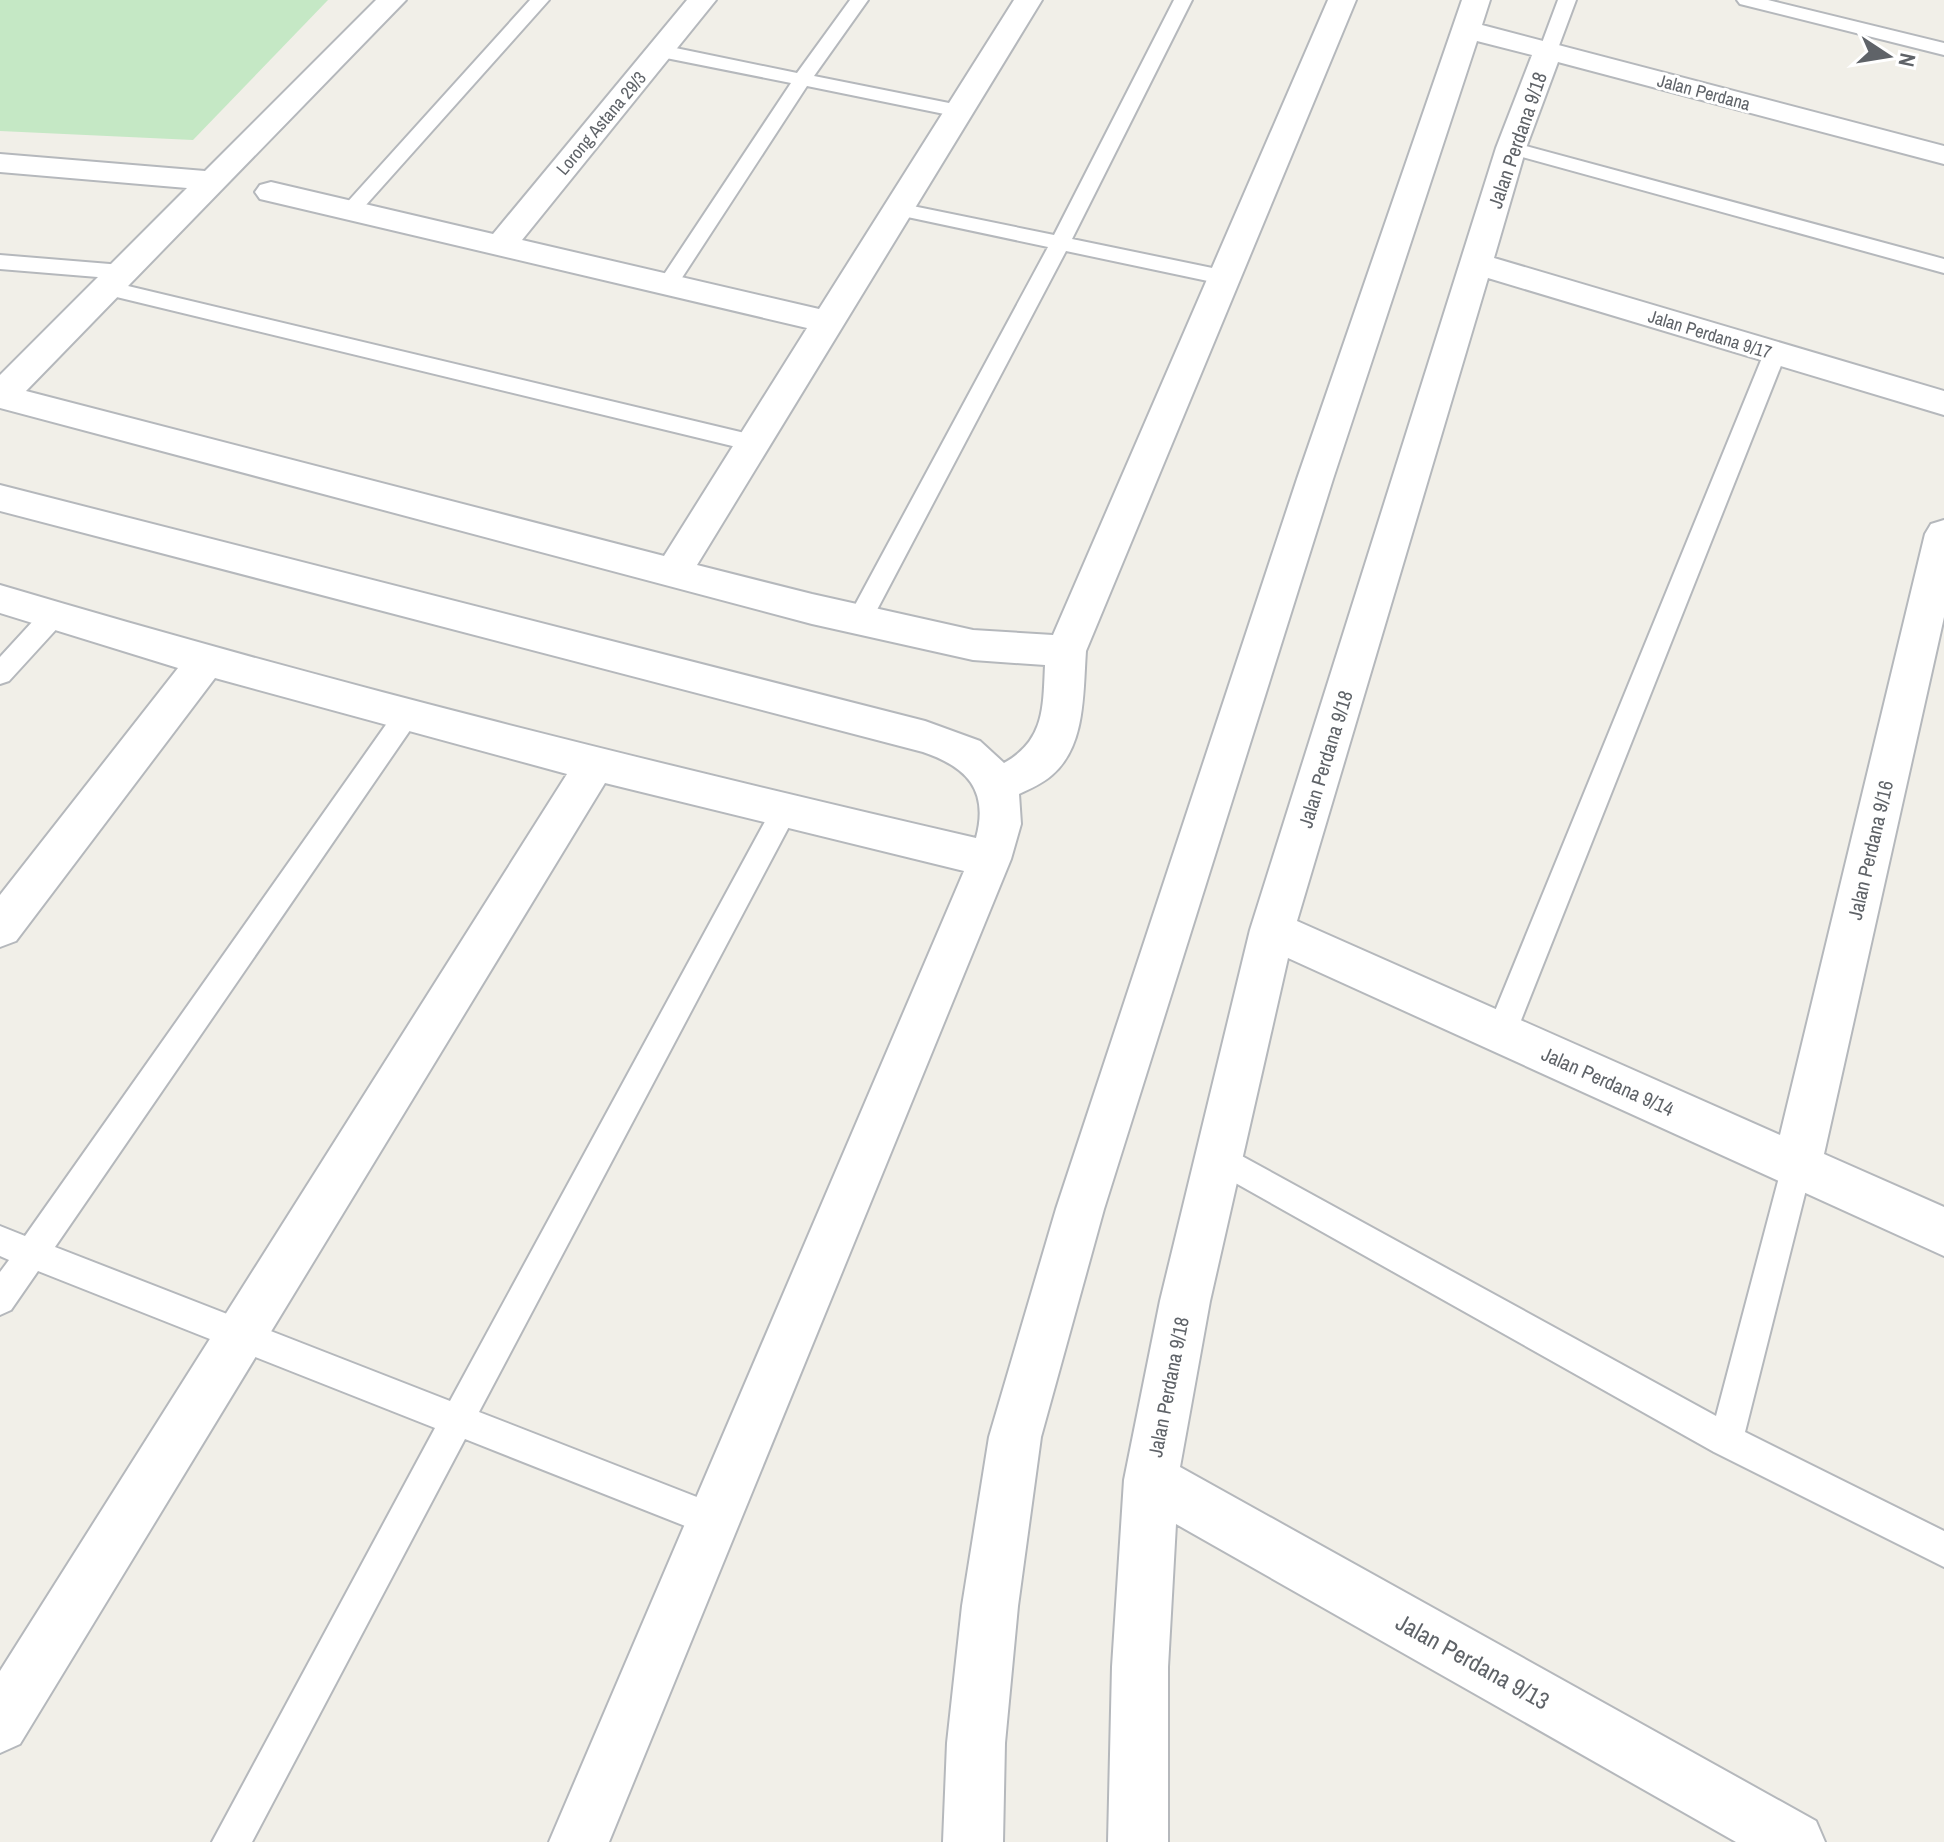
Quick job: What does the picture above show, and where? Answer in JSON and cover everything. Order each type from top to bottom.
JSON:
[{"type":"street","points":[[392,0],[0,396],[673,573],[860,618],[973,645],[1066,651]]},
{"type":"street","name":"Lorong Astana 29/3","points":[[500,246],[702,0]]},
{"type":"street","points":[[673,573],[1028,0]]},
{"type":"street","points":[[998,786],[1039,763],[1054,739],[1063,696],[1066,651],[1342,0]]},
{"type":"street","points":[[973,1842],[976,1743],[990,1606],[1015,1437],[1080,1209],[1315,479],[1470,14]]},
{"type":"street","name":"Jalan Perdana","points":[[1470,14],[1548,51],[1944,155]]},
{"type":"street","name":"Jalan Perdana 9/18","points":[[1138,1842],[1140,1667],[1151,1480],[1185,1301],[1272,930],[1511,148],[1548,51]]},
{"type":"street","points":[[0,163],[213,181]]},
{"type":"street","points":[[271,192],[828,322]]},
{"type":"street","name":"Jalan Perdana 9/17","points":[[1477,264],[1944,403]]},
{"type":"street","points":[[0,498],[883,725],[955,747],[981,760],[998,786],[1000,823],[990,859],[579,1842]]},
{"type":"street","name":"Jalan Perdana 9/16","points":[[1797,1166],[1944,534]]},
{"type":"street","points":[[0,599],[206,661],[406,716],[990,859]]},
{"type":"street","points":[[0,928],[206,661]]},
{"type":"street","points":[[0,1724],[595,764]]},
{"type":"street","name":"Jalan Perdana 9/14","points":[[1272,930],[1944,1232]]},
{"type":"street","name":"Jalan Perdana 9/13","points":[[1151,1480],[1795,1842]]},
{"type":"lane","points":[[350,211],[540,0]]},
{"type":"lane","points":[[667,285],[803,78],[859,0]]},
{"type":"lane","points":[[860,618],[1060,243],[1183,0]]},
{"type":"lane","points":[[1548,51],[1567,0]]},
{"type":"lane","points":[[1746,0],[1944,49]]},
{"type":"lane","points":[[661,51],[959,111]]},
{"type":"lane","points":[[1511,148],[1944,266]]},
{"type":"lane","points":[[898,209],[1222,277]]},
{"type":"lane","points":[[0,262],[114,280],[753,443]]},
{"type":"lane","points":[[1501,1033],[1775,353]]},
{"type":"lane","points":[[0,674],[53,616]]},
{"type":"lane","points":[[0,1299],[406,716]]},
{"type":"lane","points":[[231,1842],[784,811]]},
{"type":"lane","points":[[1218,1157],[1726,1440],[1944,1550]]},
{"type":"lane","points":[[1726,1440],[1797,1166]]},
{"type":"lane","points":[[0,1241],[713,1520]]},
{"type":"green space","points":[[0,0],[328,0],[193,140],[0,131]]}]
